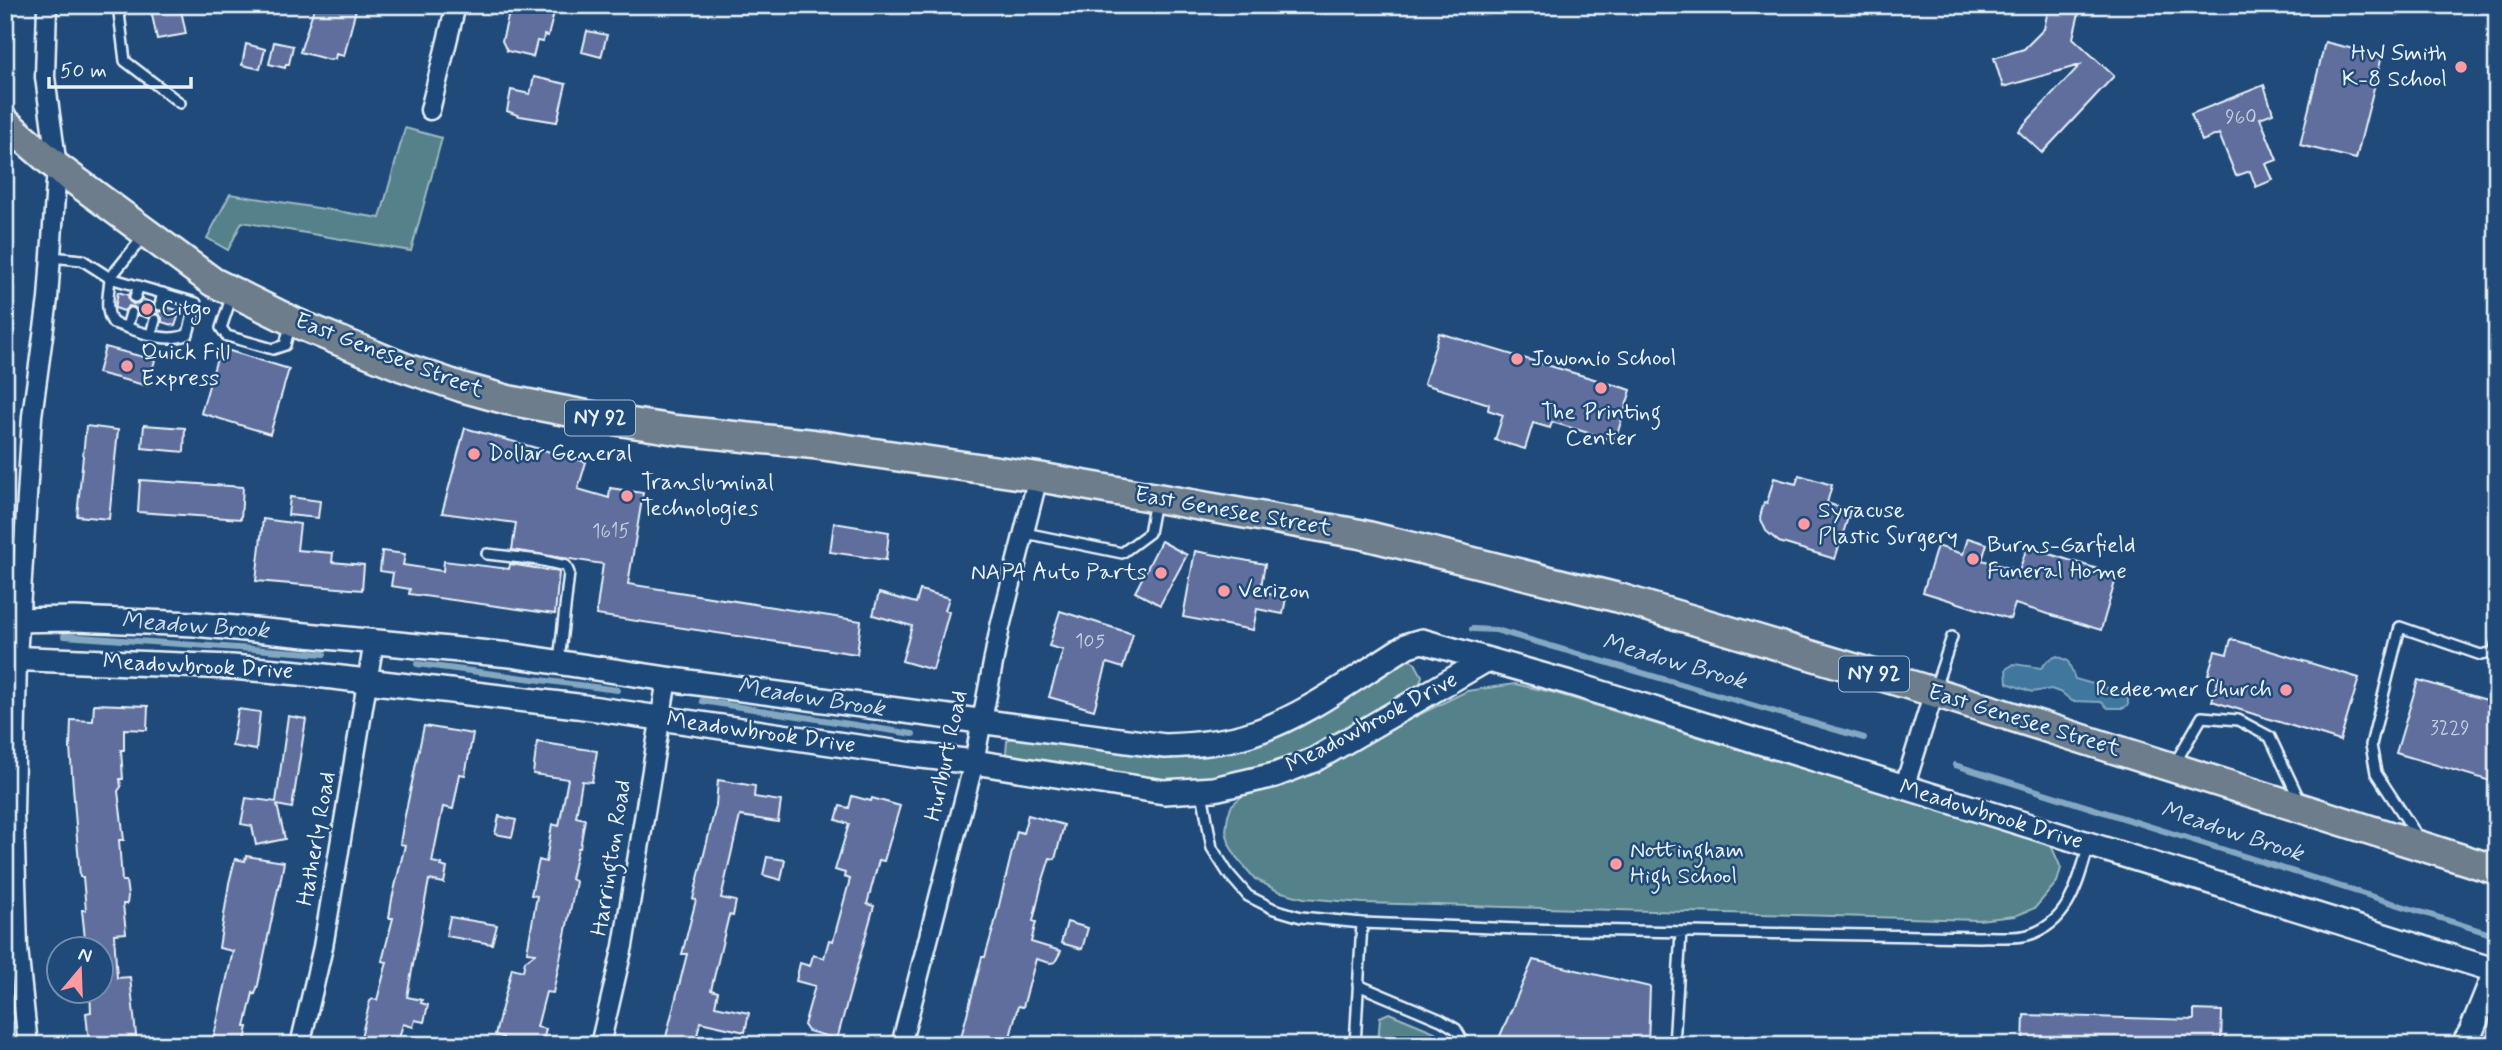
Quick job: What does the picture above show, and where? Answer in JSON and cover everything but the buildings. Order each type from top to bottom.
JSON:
[{"type":"main road","name":"East Genesee Street","points":[[5,122],[57,167],[145,235],[209,293],[292,320],[403,367],[508,400],[625,422],[813,444],[1038,477],[1360,534],[1631,602],[1934,692],[2497,870]]},
{"type":"street","points":[[27,1045],[18,948],[11,658],[12,620],[32,416],[48,299],[57,167],[45,76],[47,5]]},
{"type":"street","points":[[430,110],[456,5]]},
{"type":"street","name":"Hurlburt Road","points":[[901,1045],[974,762],[1000,627],[1038,477]]},
{"type":"street","name":"Meadowbrook Drive","points":[[12,620],[75,619],[194,624],[374,641],[558,662],[1165,746],[1195,745],[1249,735],[1291,718],[1408,645],[1422,641],[1570,683],[2496,971]]},
{"type":"street","name":"Hatherly Road","points":[[300,1045],[323,947],[374,641]]},
{"type":"street","name":"Meadowbrook Drive","points":[[11,658],[232,667],[578,706],[1164,792],[1214,789],[1275,775],[1314,760],[1486,660]]},
{"type":"street","name":"Harrington Road","points":[[600,1045],[623,946],[667,679]]},
{"type":"street","points":[[1904,788],[1934,692]]},
{"type":"street","points":[[2463,1045],[2496,971]]},
{"type":"lane","points":[[118,5],[125,61],[180,103]]},
{"type":"lane","points":[[145,235],[110,278],[108,317],[113,323],[166,339],[178,339],[188,334],[209,293]]},
{"type":"lane","points":[[51,257],[82,260],[110,278],[163,293],[209,293]]},
{"type":"lane","points":[[135,298],[139,286]]},
{"type":"lane","points":[[160,305],[163,293]]},
{"type":"lane","points":[[209,293],[221,328],[227,336],[273,349],[280,348],[285,345],[292,320]]},
{"type":"lane","points":[[127,327],[131,313]]},
{"type":"lane","points":[[151,334],[155,320]]},
{"type":"lane","points":[[1025,533],[1122,553],[1149,533],[1155,498]]},
{"type":"lane","points":[[487,554],[566,566],[569,573],[558,662]]},
{"type":"lane","points":[[2424,847],[2376,773],[2371,745],[2400,628],[2481,655],[2494,652],[2497,642]]},
{"type":"lane","points":[[1934,692],[1952,637]]},
{"type":"lane","points":[[2173,768],[2202,718],[2238,720],[2270,737],[2303,809]]},
{"type":"lane","points":[[1202,790],[1212,848],[1227,873],[1248,896],[1274,909],[1301,917],[1362,923],[1681,932],[1979,937],[2027,935],[2054,923],[2075,890],[2089,845]]},
{"type":"lane","points":[[1355,1045],[1362,923]]},
{"type":"lane","points":[[1674,1045],[1681,932]]},
{"type":"lane","points":[[1358,985],[1441,1020],[1456,1029],[1465,1045]]},
{"type":"green space","points":[[405,128],[442,138],[411,251],[242,222],[228,250],[207,238],[230,194],[380,218]]},
{"type":"green space","points":[[1409,659],[1415,663],[1422,676],[1419,686],[1316,748],[1279,764],[1246,774],[1213,779],[1145,778],[1011,757],[1006,753],[1007,741],[1014,735],[1191,753]]},
{"type":"green space","points":[[1515,684],[1555,693],[2051,845],[2061,868],[2057,882],[2035,908],[2015,916],[1978,920],[1363,903],[1304,898],[1278,891],[1255,879],[1237,858],[1226,831],[1232,805],[1243,795],[1306,771],[1467,691]]},
{"type":"green space","points":[[1389,1013],[1435,1032],[1447,1045],[1378,1045],[1380,1017]]},
{"type":"water","points":[[2057,656],[2068,661],[2075,679],[2118,691],[2128,698],[2128,704],[2124,708],[2108,708],[2101,702],[2072,701],[2051,689],[2032,692],[2007,683],[2006,669],[2014,664],[2041,668],[2048,660]]},
{"type":"waterway","name":"Meadow Brook","points":[[1472,629],[1496,630],[1864,738]]},
{"type":"waterway","name":"Meadow Brook","points":[[64,636],[324,654]]},
{"type":"waterway","name":"Meadow Brook","points":[[417,664],[617,690]]},
{"type":"waterway","name":"Meadow Brook","points":[[702,701],[913,734]]},
{"type":"waterway","name":"Meadow Brook","points":[[1955,765],[2497,936]]},
{"type":"place","name":"HW Smith K-8 School","points":[[2461,67]]},
{"type":"place","name":"Citgo","points":[[147,309]]},
{"type":"place","name":"Jowonio School","points":[[1517,359]]},
{"type":"place","name":"Quick Fill Express","points":[[127,366]]},
{"type":"place","name":"The Printing Center","points":[[1601,388]]},
{"type":"place","name":"Dollar General","points":[[474,454]]},
{"type":"place","name":"Transluminal Technologies","points":[[627,496]]},
{"type":"place","name":"Syracuse Plastic Surgery","points":[[1804,524]]},
{"type":"place","name":"Burns-Garfield Funeral Home","points":[[1973,559]]},
{"type":"place","name":"NAPA Auto Parts","points":[[1161,573]]},
{"type":"place","name":"Verizon","points":[[1224,591]]},
{"type":"place","name":"Redeemer Church","points":[[2286,690]]},
{"type":"place","name":"Nottingham High School","points":[[1616,864]]}]
